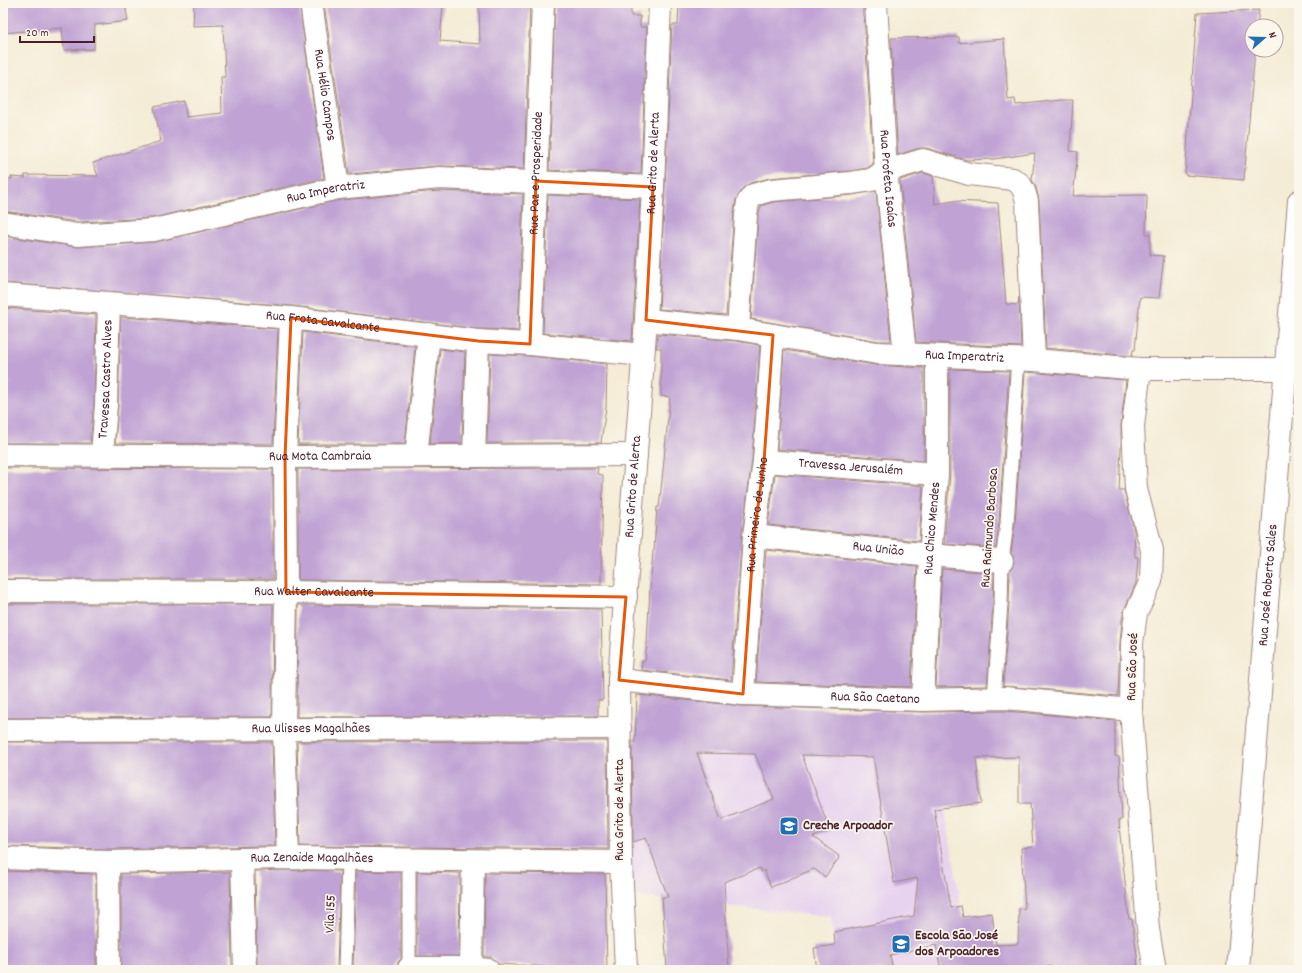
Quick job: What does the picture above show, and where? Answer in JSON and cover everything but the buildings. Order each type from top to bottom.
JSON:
[{"type":"street","name":"Rua Hélio Campos","points":[[311,3],[338,188]]},
{"type":"street","name":"Rua Paz e Prosperidade","points":[[530,344],[543,3]]},
{"type":"street","name":"Rua Grito de Alerta","points":[[626,970],[621,862],[619,680],[646,320],[660,3]]},
{"type":"street","name":"Rua Profeta Isaías","points":[[876,3],[886,172],[905,354]]},
{"type":"street","points":[[738,329],[746,215],[748,202],[753,195],[771,190],[851,184],[871,180],[886,172],[923,160],[969,174],[1013,179],[1020,184],[1024,191],[1027,201],[1026,359]]},
{"type":"street","name":"Rua Imperatriz","points":[[3,223],[77,235],[154,230],[338,188],[439,178],[653,187]]},
{"type":"street","name":"Rua José Roberto Sales","points":[[1238,970],[1299,201]]},
{"type":"street","name":"Rua Frota Cavalcante","points":[[3,295],[291,318],[478,341],[530,344],[643,355]]},
{"type":"street","name":"Travessa Castro Alves","points":[[102,455],[106,405],[109,303]]},
{"type":"street","points":[[288,858],[284,728],[286,592],[285,457],[291,318]]},
{"type":"street","name":"Rua Imperatriz","points":[[646,320],[738,329],[877,353],[1026,359],[1140,369],[1286,369]]},
{"type":"street","points":[[416,456],[429,334]]},
{"type":"street","name":"Rua Primeiro de Junho","points":[[743,694],[754,536],[764,461],[773,335]]},
{"type":"street","points":[[474,456],[478,341]]},
{"type":"street","name":"Rua Chico Mendes","points":[[923,700],[930,555],[937,474],[937,356]]},
{"type":"street","name":"Rua São José","points":[[1140,369],[1133,426],[1136,489],[1152,550],[1151,582],[1136,613],[1132,642],[1131,710],[1148,929],[1155,970]]},
{"type":"street","name":"Rua Mota Cambraia","points":[[3,455],[285,457],[636,455]]},
{"type":"street","name":"Travessa Jerusalém","points":[[764,461],[937,474]]},
{"type":"street","name":"Rua União","points":[[754,536],[930,555],[1002,561]]},
{"type":"street","name":"Rua Walter Cavalcante","points":[[3,591],[286,592],[626,597]]},
{"type":"street","name":"Rua São Caetano","points":[[619,680],[743,694],[923,700],[994,698],[1131,710]]},
{"type":"street","name":"Rua Ulisses Magalhães","points":[[3,730],[620,728]]},
{"type":"street","name":"Rua Zenaide Magalhães","points":[[3,858],[108,862],[288,858],[621,862]]},
{"type":"street","points":[[242,859],[245,970]]},
{"type":"street","points":[[409,969],[479,969],[474,861]]},
{"type":"street","points":[[108,862],[109,970]]},
{"type":"lane","name":"Rua Raimundo Barbosa","points":[[994,698],[1002,604],[1002,561],[1026,359]]},
{"type":"lane","name":"Vila 155","points":[[345,970],[348,859]]},
{"type":"lane","points":[[409,859],[409,969]]},
{"type":"highlighted area","points":[[536,181],[653,187],[646,320],[773,335],[764,461],[754,536],[743,694],[619,680],[626,597],[286,592],[285,457],[291,318],[478,341],[530,344]]},
{"type":"shaded area","name":"Creche Arpoador","points":[[627,751],[936,757],[972,970],[838,970],[831,917],[633,896]]},
{"type":"place","name":"Creche Arpoador","points":[[789,826]]},
{"type":"place","name":"Escola São José dos Arpoadores","points":[[901,944]]}]
